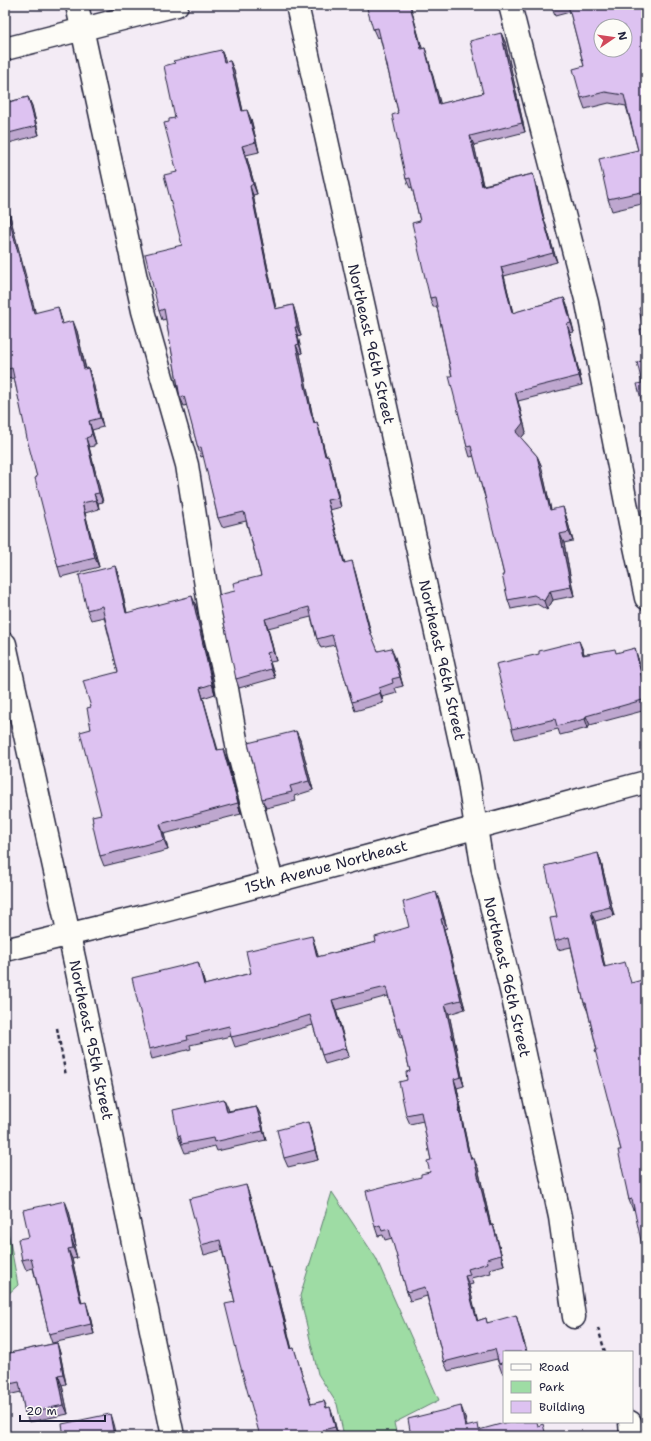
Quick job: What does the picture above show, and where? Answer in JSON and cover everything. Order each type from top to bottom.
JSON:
[{"type":"street","points":[[77,5],[143,311],[187,465],[211,618],[225,678],[238,751],[272,881]]},
{"type":"street","points":[[5,49],[177,5]]},
{"type":"street","name":"Northeast 96th Street","points":[[297,5],[468,777],[483,871],[514,1003],[560,1217],[574,1317]]},
{"type":"street","points":[[510,5],[534,102],[588,303],[646,598]]},
{"type":"street","name":"Northeast 95th Street","points":[[5,644],[70,935],[174,1436]]},
{"type":"street","name":"15th Avenue Northeast","points":[[5,950],[70,935],[646,782]]},
{"type":"street","points":[[630,1423],[631,1436]]},
{"type":"path","points":[[57,1028],[66,1076]]},
{"type":"green space","points":[[332,1192],[376,1258],[439,1400],[394,1423],[397,1436],[344,1436],[337,1404],[318,1374],[300,1296]]},
{"type":"green space","points":[[5,1215],[18,1285],[5,1297]]},
{"type":"building","points":[[366,5],[410,5],[421,49],[425,48],[439,104],[483,93],[470,41],[501,33],[522,123],[470,136],[482,186],[533,174],[553,253],[501,267],[512,313],[564,298],[571,323],[567,324],[579,376],[515,392],[523,423],[516,432],[537,456],[550,510],[563,507],[569,532],[560,534],[571,587],[550,591],[544,601],[534,595],[508,600],[502,575],[504,575],[483,488],[471,446],[467,447],[449,376],[452,376],[435,297],[430,298],[412,223],[420,221],[410,178],[406,179],[392,115],[398,113],[398,111],[378,28],[373,29]]},
{"type":"building","points":[[568,5],[591,5],[592,7],[601,5],[646,5],[646,191],[608,199],[599,159],[638,150],[624,95],[605,92],[581,98],[573,69],[584,66]]},
{"type":"building","points":[[221,50],[224,62],[230,61],[242,111],[247,110],[256,142],[242,146],[253,184],[250,186],[275,309],[293,305],[297,327],[295,327],[299,344],[296,345],[310,409],[314,423],[317,422],[325,456],[328,455],[338,498],[327,500],[344,563],[352,561],[369,629],[378,651],[391,648],[400,677],[392,679],[393,683],[379,688],[380,693],[352,702],[332,635],[317,639],[309,607],[265,619],[273,651],[267,653],[271,669],[236,679],[218,595],[235,591],[233,583],[261,576],[244,512],[218,518],[201,447],[198,448],[184,396],[180,397],[164,309],[159,311],[145,254],[182,245],[164,175],[177,172],[164,123],[169,122],[169,119],[175,118],[164,66],[175,63],[173,61]]},
{"type":"building","points":[[28,97],[36,126],[5,134],[5,103]]},
{"type":"building","points":[[5,199],[34,313],[58,307],[62,324],[73,321],[84,369],[88,368],[100,418],[89,421],[92,434],[86,438],[99,493],[94,494],[96,500],[82,503],[95,558],[58,567],[35,478],[37,477],[12,368],[5,370]]},
{"type":"building","points":[[646,306],[646,354],[640,329],[643,329],[639,308]]},
{"type":"building","points":[[646,360],[646,434],[642,415],[645,414],[637,384],[642,383],[637,362]]},
{"type":"building","points":[[115,566],[126,613],[192,596],[212,684],[200,688],[217,750],[223,749],[238,803],[160,824],[164,840],[100,856],[92,816],[101,814],[80,732],[91,729],[87,708],[91,707],[83,681],[118,672],[102,606],[87,610],[79,575]]},
{"type":"building","points":[[579,641],[583,655],[615,649],[616,653],[635,648],[646,699],[586,716],[585,719],[557,726],[555,719],[512,729],[496,664],[539,654],[539,651]]},
{"type":"building","points":[[296,731],[309,781],[290,786],[292,792],[262,799],[248,743]]},
{"type":"building","points":[[598,853],[610,907],[591,912],[604,967],[625,962],[631,983],[646,979],[646,1264],[632,1199],[629,1200],[618,1150],[621,1150],[595,1050],[597,1050],[586,1003],[584,1003],[569,937],[555,941],[550,918],[557,917],[545,866]]},
{"type":"building","points":[[436,892],[443,918],[441,919],[461,1000],[445,1004],[461,1077],[454,1079],[468,1152],[469,1151],[471,1159],[474,1159],[490,1226],[493,1225],[501,1255],[487,1259],[488,1263],[468,1269],[470,1275],[465,1276],[477,1321],[486,1318],[487,1323],[516,1315],[526,1351],[503,1351],[503,1362],[499,1364],[495,1349],[444,1362],[425,1287],[407,1292],[389,1229],[382,1231],[380,1225],[375,1227],[366,1191],[421,1177],[421,1174],[430,1172],[427,1161],[431,1160],[421,1112],[406,1115],[399,1082],[407,1080],[406,1072],[410,1071],[400,1028],[397,1029],[386,987],[332,1000],[346,1048],[322,1055],[310,1015],[258,1031],[231,1037],[229,1026],[187,1036],[188,1040],[149,1049],[132,978],[198,962],[204,985],[251,973],[246,951],[312,936],[317,957],[376,942],[375,937],[409,927],[403,902]]},
{"type":"building","points":[[224,1099],[227,1112],[256,1106],[263,1131],[214,1142],[213,1138],[182,1144],[180,1135],[178,1136],[173,1110]]},
{"type":"building","points":[[308,1122],[315,1150],[284,1158],[277,1130]]},
{"type":"building","points":[[246,1185],[268,1267],[270,1266],[291,1349],[294,1348],[311,1404],[324,1401],[326,1408],[330,1407],[335,1427],[323,1430],[324,1436],[260,1436],[225,1304],[235,1302],[220,1240],[201,1245],[189,1199]]},
{"type":"building","points":[[65,1201],[73,1236],[71,1237],[73,1248],[68,1249],[81,1303],[86,1302],[91,1324],[49,1334],[31,1258],[22,1260],[18,1239],[29,1237],[23,1210]]},
{"type":"building","points":[[57,1343],[63,1374],[58,1375],[64,1405],[25,1413],[19,1382],[5,1385],[5,1354]]},
{"type":"building","points":[[461,1406],[465,1427],[478,1424],[479,1430],[504,1423],[537,1423],[538,1426],[543,1424],[546,1436],[411,1436],[408,1419]]},
{"type":"building","points":[[110,1414],[114,1436],[64,1436],[62,1424]]}]
